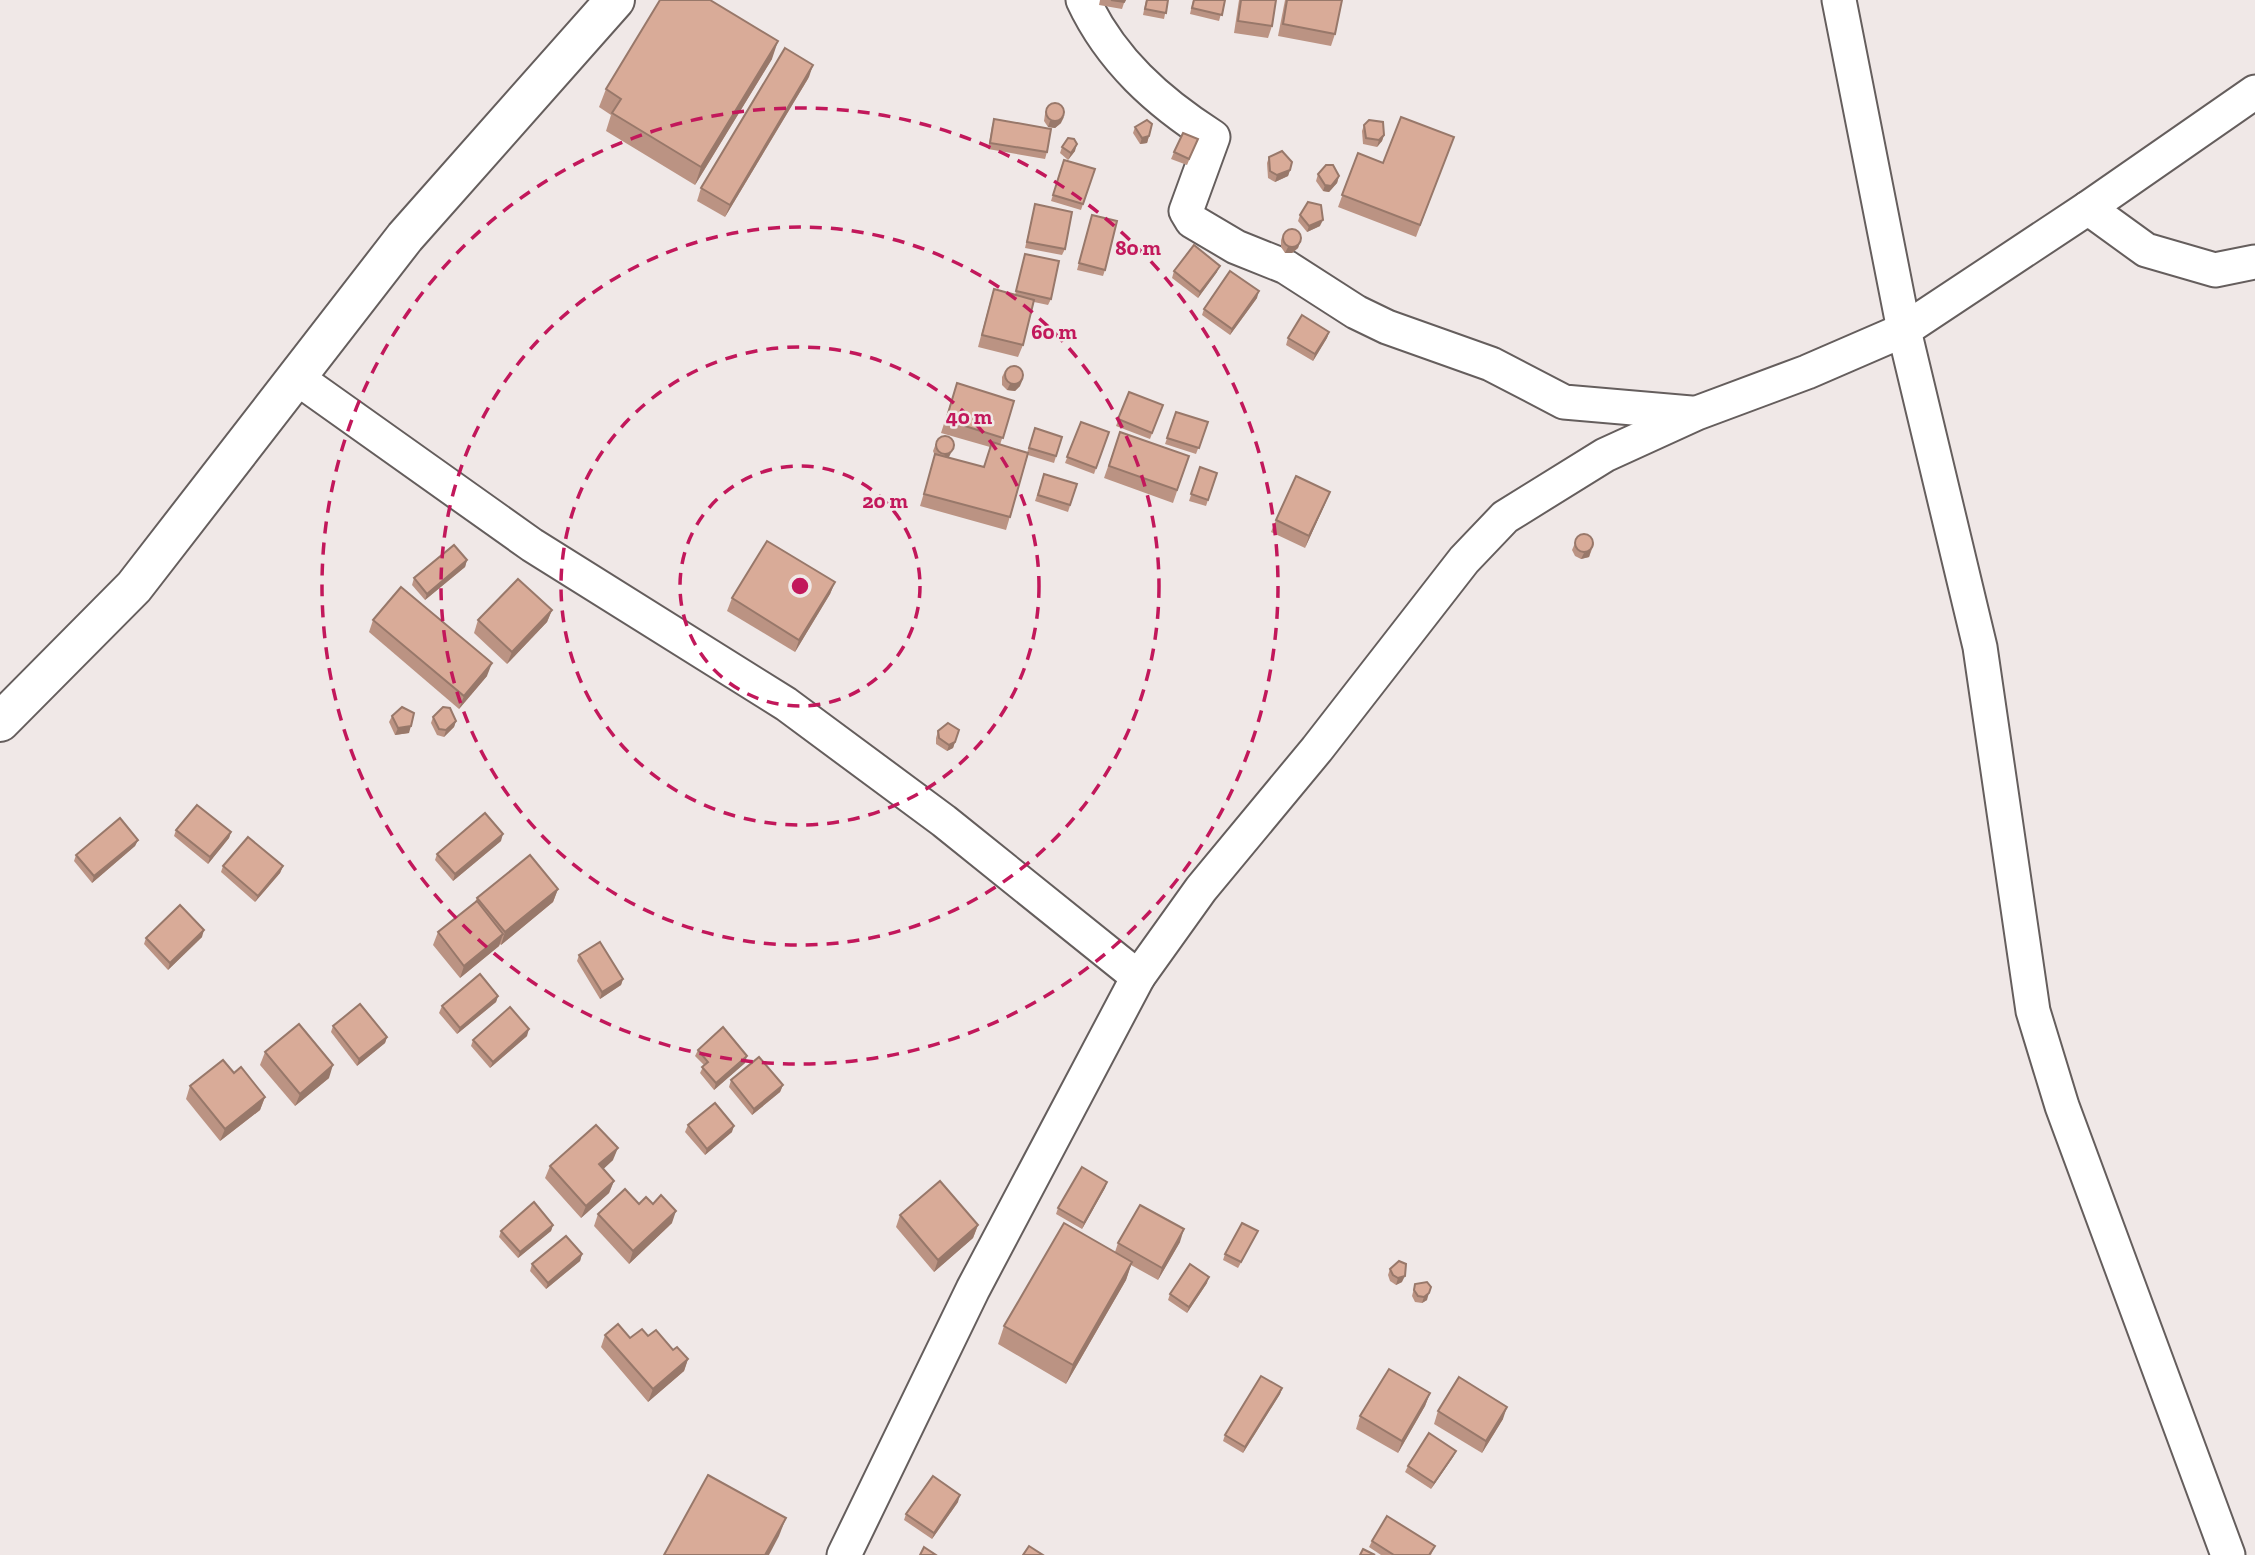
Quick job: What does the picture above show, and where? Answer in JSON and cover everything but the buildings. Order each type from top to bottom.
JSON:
[{"type":"street","points":[[0,722],[134,587],[405,237],[615,0]]},
{"type":"street","points":[[1083,0],[1093,22],[1132,75],[1175,113],[1213,137],[1186,211],[1192,222],[1236,247],[1286,267],[1356,312],[1491,365],[1564,402],[1697,413]]},
{"type":"street","points":[[1839,0],[1903,330],[1980,647],[2033,1011],[2062,1105],[2205,1485],[2228,1555]]},
{"type":"street","points":[[844,1555],[973,1289],[1138,977],[1201,889],[1308,759],[1464,560],[1505,517],[1605,455],[1697,413],[1807,372],[1903,330],[2088,208],[2255,92]]},
{"type":"street","points":[[2088,208],[2146,250],[2214,270],[2255,262]]},
{"type":"street","points":[[297,378],[532,545],[786,704],[944,821],[1138,977]]}]
